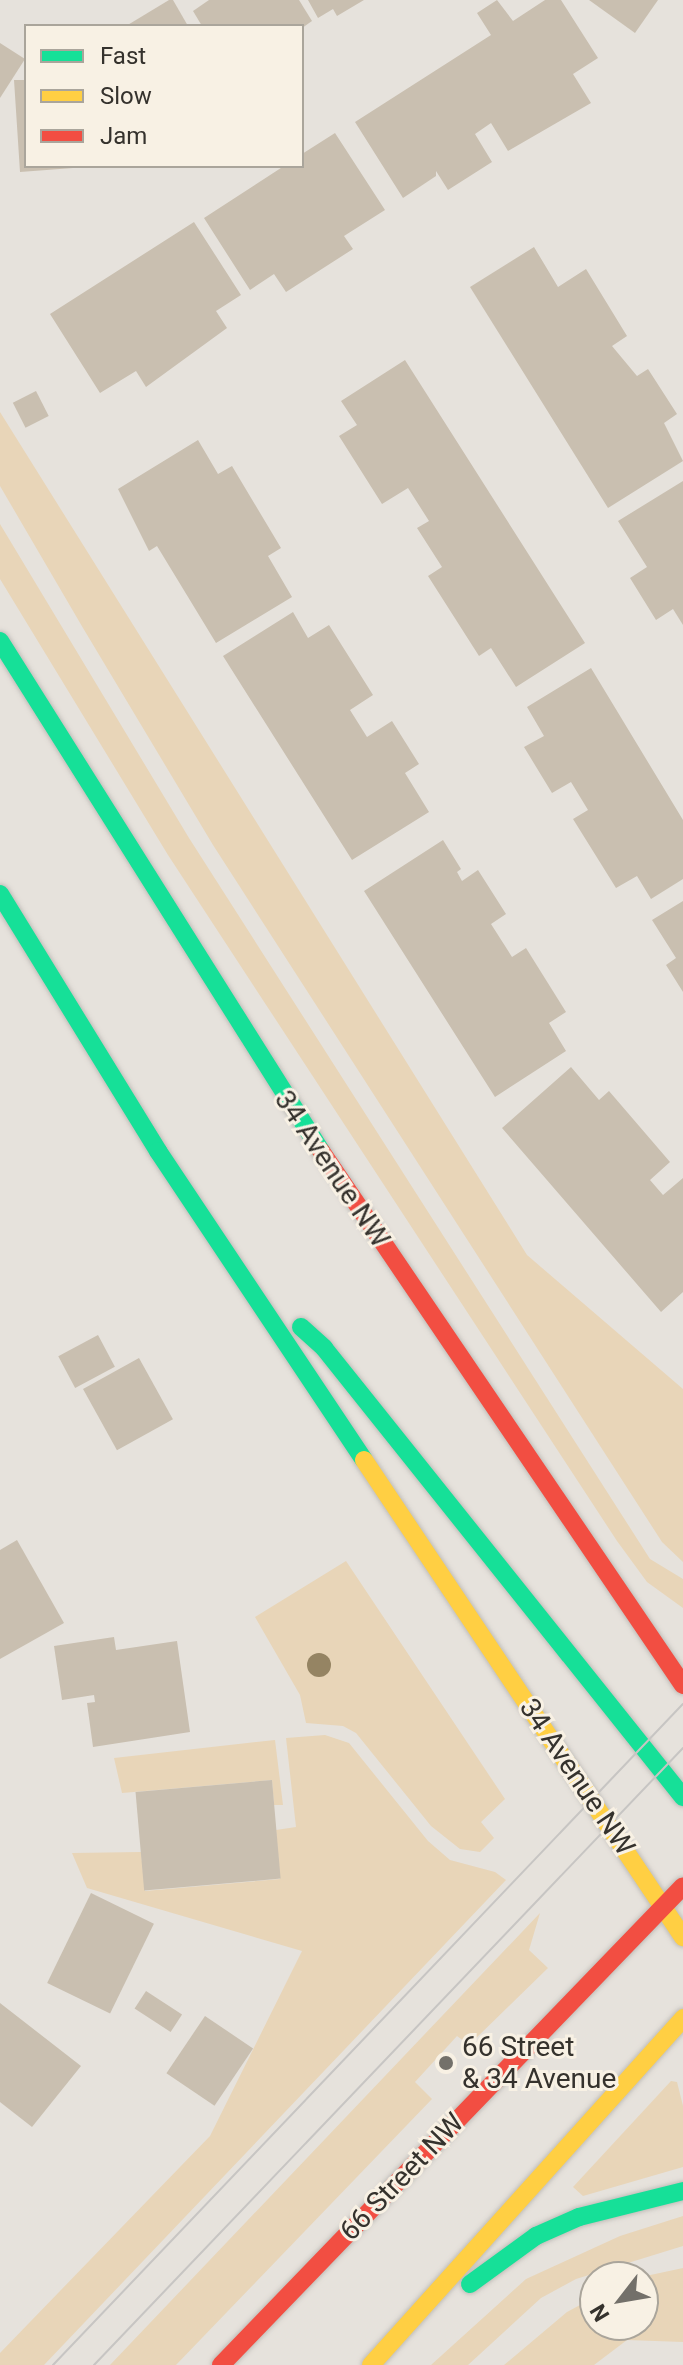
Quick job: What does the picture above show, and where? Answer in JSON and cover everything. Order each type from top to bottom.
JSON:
[{"type":"main road","name":"34 Avenue NW","points":[[0,641],[278,1088],[683,1685]]},
{"type":"main road","name":"34 Avenue NW","points":[[0,894],[237,1269],[683,1937]]},
{"type":"main road","points":[[237,1269],[324,1348],[683,1797]]},
{"type":"main road","points":[[633,1613],[673,1633]]},
{"type":"main road","name":"66 Street NW","points":[[221,2365],[683,1886]]},
{"type":"main road","points":[[664,1906],[683,1901]]},
{"type":"main road","points":[[377,2359],[683,2018]]},
{"type":"main road","points":[[377,2359],[536,2236],[579,2217],[683,2191]]},
{"type":"shaded area","points":[[0,412],[527,1255],[683,1389],[683,1562],[662,1542],[213,845],[83,628],[0,486]]},
{"type":"shaded area","points":[[0,524],[189,838],[650,1559],[683,1579],[683,1608],[647,1582],[617,1541],[168,855],[0,579]]},
{"type":"shaded area","points":[[346,1561],[505,1799],[481,1822],[494,1838],[480,1852],[460,1849],[431,1826],[356,1733],[343,1726],[306,1723],[300,1695],[255,1617]]},
{"type":"shaded area","points":[[325,1735],[349,1743],[428,1841],[450,1860],[495,1872],[506,1880],[44,2365],[0,2365],[0,2353],[210,2136],[302,1951],[87,1888],[72,1853],[141,1852],[145,1891],[280,1879],[276,1830],[296,1827],[286,1738]]},
{"type":"shaded area","points":[[275,1740],[283,1805],[274,1805],[272,1780],[122,1793],[114,1758]]},
{"type":"shaded area","points":[[540,1913],[529,1950],[548,1968],[469,2045],[457,2036],[415,2082],[432,2099],[176,2365],[110,2365]]},
{"type":"shaded area","points":[[671,2081],[677,2082],[683,2106],[683,2167],[583,2196],[573,2187]]},
{"type":"shaded area","points":[[683,2216],[683,2246],[634,2261],[579,2261],[579,2278],[541,2298],[468,2365],[431,2365],[526,2279],[620,2236]]},
{"type":"shaded area","points":[[683,2268],[683,2342],[655,2341],[659,2341],[659,2273]]},
{"type":"shaded area","points":[[579,2306],[579,2341],[626,2341],[594,2365],[504,2365],[567,2312]]},
{"type":"building","points":[[173,0],[187,24],[129,24]]},
{"type":"building","points":[[209,0],[299,0],[312,21],[304,27],[304,24],[201,24],[193,11]]},
{"type":"building","points":[[308,0],[364,0],[337,16],[333,9],[318,18]]},
{"type":"building","points":[[497,0],[513,21],[545,0],[561,0],[598,58],[573,74],[591,103],[508,151],[491,123],[475,134],[492,162],[448,190],[436,171],[436,176],[403,198],[355,122],[491,35],[477,13]]},
{"type":"building","points":[[589,0],[658,0],[635,33]]},
{"type":"building","points":[[0,43],[24,61],[0,98]]},
{"type":"building","points":[[14,80],[24,80],[24,168],[73,168],[20,172]]},
{"type":"building","points":[[335,133],[385,210],[344,236],[353,249],[286,292],[274,274],[250,290],[204,218],[281,168],[304,168],[304,153]]},
{"type":"building","points":[[194,222],[241,295],[216,311],[227,328],[146,387],[136,371],[100,393],[50,314]]},
{"type":"building","points":[[534,247],[558,287],[586,269],[627,336],[612,346],[637,376],[648,369],[677,414],[664,423],[683,461],[608,508],[470,287]]},
{"type":"building","points":[[405,360],[585,643],[516,687],[491,648],[479,656],[428,576],[442,567],[417,528],[429,521],[408,488],[382,504],[339,436],[357,425],[341,401]]},
{"type":"building","points":[[36,391],[49,416],[26,428],[13,403]]},
{"type":"building","points":[[198,440],[218,474],[232,466],[281,548],[268,556],[292,597],[216,643],[157,546],[149,551],[118,489]]},
{"type":"building","points":[[683,481],[683,625],[673,609],[656,620],[630,578],[647,567],[618,521]]},
{"type":"building","points":[[293,612],[308,638],[329,625],[373,695],[350,710],[367,737],[392,721],[419,764],[405,773],[429,812],[352,860],[223,656]]},
{"type":"building","points":[[591,668],[683,820],[683,879],[651,899],[637,876],[616,888],[573,819],[588,810],[571,782],[552,793],[524,747],[544,736],[527,707]]},
{"type":"building","points":[[443,840],[461,869],[457,872],[462,881],[478,870],[506,914],[491,924],[512,957],[526,948],[566,1012],[549,1023],[566,1051],[495,1097],[364,891]]},
{"type":"building","points":[[683,901],[683,992],[666,965],[676,958],[652,920]]},
{"type":"building","points":[[571,1067],[599,1100],[609,1091],[670,1162],[650,1180],[663,1195],[683,1178],[683,1292],[661,1312],[502,1128]]},
{"type":"building","points":[[98,1335],[115,1367],[75,1388],[58,1356]]},
{"type":"building","points":[[139,1358],[173,1419],[117,1450],[83,1389]]},
{"type":"building","points":[[17,1540],[64,1623],[0,1659],[0,1550]]},
{"type":"building","points":[[114,1637],[116,1650],[177,1641],[190,1732],[93,1747],[87,1703],[95,1702],[94,1695],[62,1700],[54,1646]]},
{"type":"building","points":[[272,1780],[281,1879],[144,1891],[136,1792]]},
{"type":"building","points":[[91,1893],[154,1924],[110,2014],[47,1983]]},
{"type":"building","points":[[146,1991],[182,2014],[171,2032],[135,2009]]},
{"type":"building","points":[[0,2003],[81,2066],[32,2127],[0,2102]]},
{"type":"building","points":[[205,2016],[253,2048],[214,2106],[166,2073]]},
{"type":"tram line","points":[[53,2365],[683,1704]]},
{"type":"tram line","points":[[94,2365],[683,1748]]},
{"type":"traffic: fast","points":[[0,641],[321,1151]]},
{"type":"traffic: fast","points":[[0,894],[158,1151],[364,1460]]},
{"type":"traffic: fast","points":[[301,1327],[324,1348],[683,1797]]},
{"type":"traffic: fast","points":[[470,2284],[536,2236],[579,2217],[683,2191]]},
{"type":"traffic: slow","points":[[364,1460],[683,1937]]},
{"type":"traffic: slow","points":[[371,2365],[683,2018]]},
{"type":"traffic: jam","points":[[321,1151],[683,1685]]},
{"type":"traffic: jam","points":[[221,2365],[683,1886]]},
{"type":"place","name":"66 Street & 34 Avenue","points":[[446,2063]]}]
